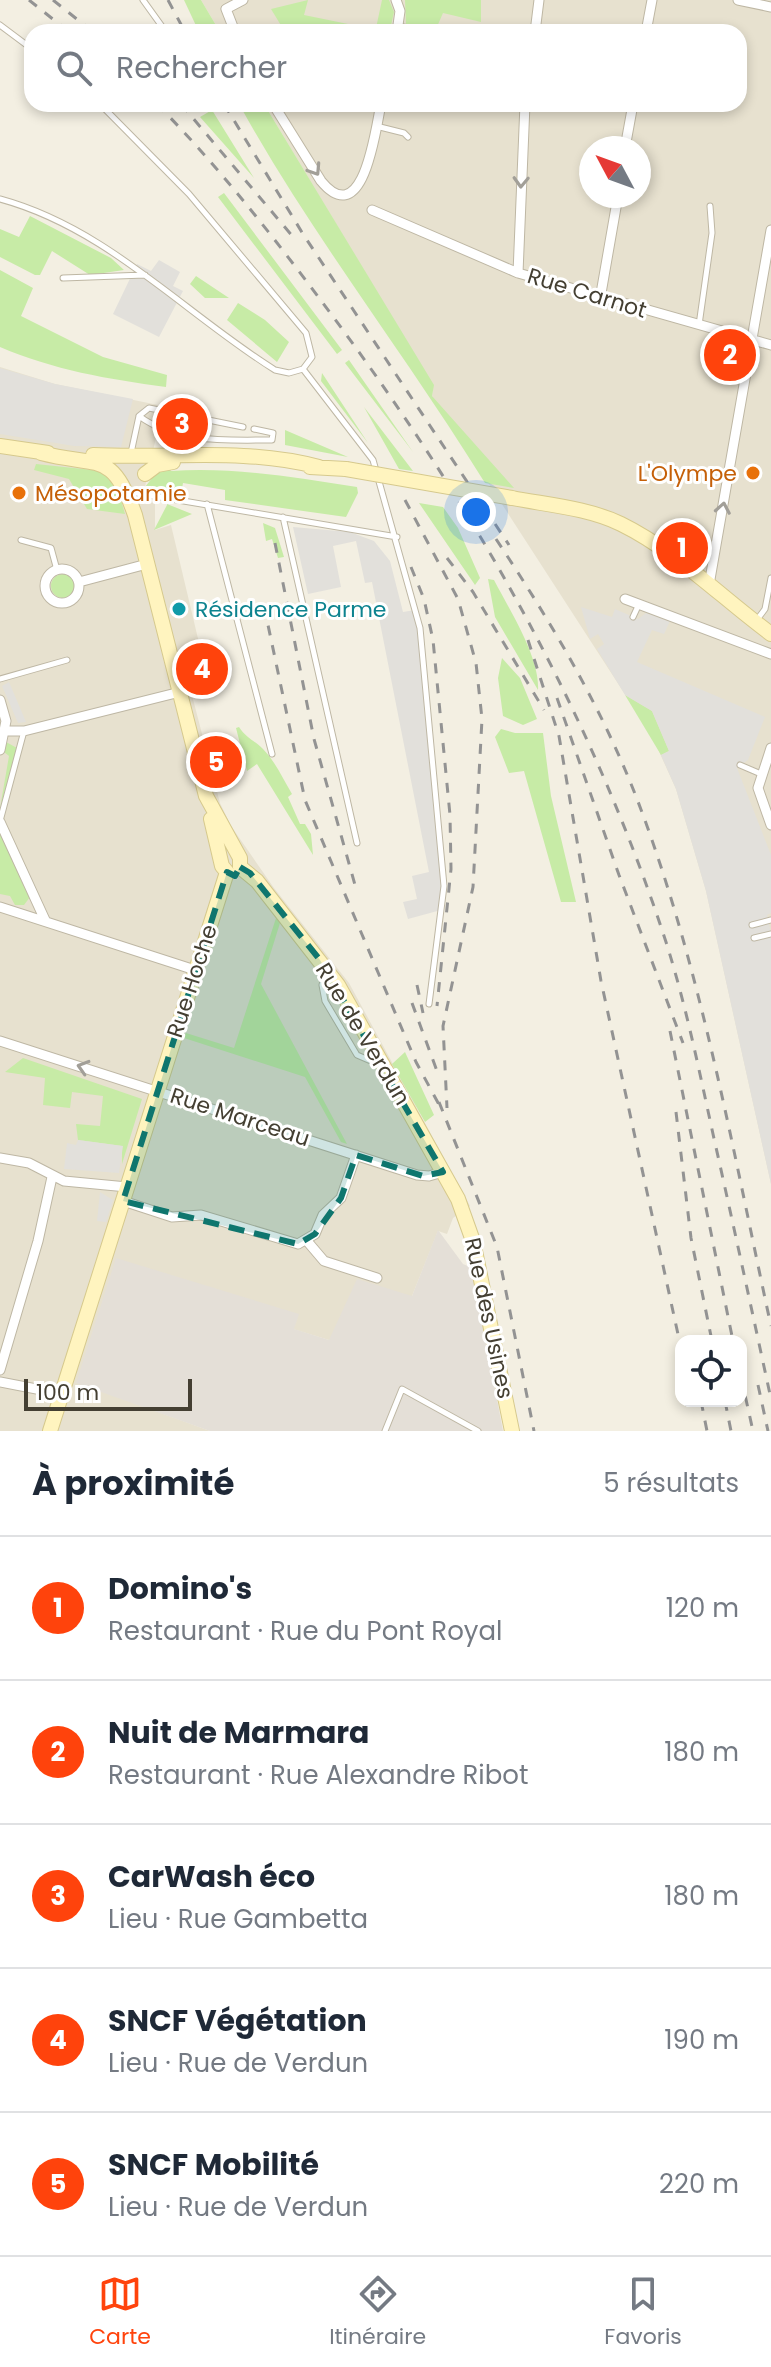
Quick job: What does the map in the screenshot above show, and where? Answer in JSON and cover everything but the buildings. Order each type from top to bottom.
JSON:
[{"type":"main road","points":[[0,446],[102,463],[131,484],[141,482],[157,465],[178,462],[319,467],[346,469],[585,512],[621,524],[709,585],[771,634]]},
{"type":"main road","points":[[41,453],[244,454],[293,459],[319,467]]},
{"type":"main road","points":[[119,477],[117,465],[131,455]]},
{"type":"main road","points":[[131,455],[145,463],[141,482]]},
{"type":"main road","name":"Rue de Verdun","points":[[119,477],[135,515],[209,807],[232,864],[257,881],[327,969],[443,1172]]},
{"type":"main road","name":"Rue de Verdun","points":[[135,515],[141,482]]},
{"type":"main road","name":"Rue Hoche","points":[[50,1431],[195,970],[232,864]]},
{"type":"main road","name":"Rue des Usines","points":[[443,1172],[461,1207],[473,1241],[512,1431]]},
{"type":"street","points":[[232,24],[226,9],[243,0]]},
{"type":"street","points":[[396,0],[400,11],[398,24]]},
{"type":"street","points":[[536,24],[539,0]]},
{"type":"street","points":[[648,24],[652,0]]},
{"type":"street","points":[[738,0],[771,7]]},
{"type":"street","points":[[278,112],[321,181],[337,192],[352,191],[363,182],[379,112]]},
{"type":"street","name":"Rue Carnot","points":[[525,112],[518,273],[600,299],[771,345]]},
{"type":"street","points":[[627,136],[632,112]]},
{"type":"street","points":[[600,299],[616,208]]},
{"type":"street","points":[[372,210],[518,273]]},
{"type":"street","points":[[709,585],[771,230]]},
{"type":"street","points":[[79,582],[147,564]]},
{"type":"street","points":[[57,570],[71,571],[79,582],[72,599],[54,600],[46,585],[50,575],[57,570]]},
{"type":"street","points":[[625,599],[771,654]]},
{"type":"street","points":[[742,643],[752,634],[751,620]]},
{"type":"street","points":[[5,731],[24,731],[180,692]]},
{"type":"street","points":[[0,700],[6,721],[0,750]]},
{"type":"street","points":[[771,748],[758,788],[771,825]]},
{"type":"street","points":[[0,822],[45,920]]},
{"type":"street","points":[[0,907],[195,970]]},
{"type":"street","name":"Rue Marceau","points":[[0,1041],[423,1176],[443,1172]]},
{"type":"street","points":[[0,1158],[29,1163],[52,1177],[125,1194],[172,1217],[201,1215],[288,1243],[307,1241],[315,1234],[323,1215],[341,1198],[356,1155]]},
{"type":"street","points":[[0,1370],[38,1241],[52,1177]]},
{"type":"street","points":[[307,1241],[324,1261],[377,1278]]},
{"type":"street","points":[[0,1395],[2,1383],[62,1394]]},
{"type":"lane","points":[[143,0],[160,24]]},
{"type":"lane","points":[[0,25],[24,43]]},
{"type":"lane","points":[[0,199],[70,226],[146,275],[275,370],[289,373],[303,369],[312,357],[306,333],[189,194],[108,112]]},
{"type":"lane","points":[[376,126],[404,133],[408,137]]},
{"type":"lane","points":[[699,326],[712,233],[710,206]]},
{"type":"lane","points":[[63,278],[146,275]]},
{"type":"lane","points":[[303,369],[373,460],[420,628],[444,886],[429,1004]]},
{"type":"lane","points":[[131,455],[139,416],[149,408],[243,427]]},
{"type":"lane","points":[[139,416],[157,429],[202,439],[272,440],[273,433],[254,429]]},
{"type":"lane","points":[[141,482],[207,504],[397,537]]},
{"type":"lane","points":[[207,504],[272,754]]},
{"type":"lane","points":[[283,517],[357,843]]},
{"type":"lane","points":[[21,540],[51,548],[57,570]]},
{"type":"lane","points":[[751,620],[765,609],[771,578]]},
{"type":"lane","points":[[633,617],[639,604]]},
{"type":"lane","points":[[0,679],[67,660]]},
{"type":"lane","points":[[0,822],[24,731]]},
{"type":"lane","points":[[740,765],[765,773]]},
{"type":"lane","points":[[752,925],[771,920]]},
{"type":"lane","points":[[754,938],[771,934]]},
{"type":"lane","points":[[385,1431],[402,1389],[478,1431]]},
{"type":"highlighted area","points":[[240,867],[250,873],[320,960],[443,1172],[423,1176],[356,1155],[341,1198],[315,1234],[298,1244],[123,1201],[227,872],[235,876]]},
{"type":"shaded area","points":[[201,0],[771,0],[771,1184],[706,891],[676,789],[652,736],[432,396],[433,385],[269,112],[747,112],[747,24],[215,24]]},
{"type":"shaded area","points":[[159,260],[180,272],[173,286],[183,291],[159,337],[113,314],[137,264],[151,271]]},
{"type":"shaded area","points":[[0,367],[55,384],[163,406],[145,487],[155,503],[155,530],[171,525],[200,647],[181,653],[220,803],[231,826],[274,888],[349,983],[470,1206],[453,1218],[447,1234],[438,1231],[412,1296],[329,1340],[293,1329],[298,1314],[76,1382],[210,1431],[0,1431]]},
{"type":"shaded area","points":[[0,368],[55,384],[133,399],[121,447],[74,446],[0,434]]},
{"type":"shaded area","points":[[293,527],[350,532],[374,541],[390,561],[403,612],[415,610],[420,628],[444,886],[441,910],[408,919],[403,902],[417,899],[412,876],[429,872],[372,582],[365,583],[356,541],[333,546],[341,587],[308,594]]},
{"type":"shaded area","points":[[581,607],[612,617],[615,609],[638,619],[646,613],[670,621],[664,634],[652,630],[637,662],[765,717],[748,760],[737,768],[771,855],[771,913],[767,915],[771,933],[771,1184],[706,891],[676,789],[661,755],[669,751],[652,711],[625,695],[597,649],[604,644],[598,634],[590,639]]},
{"type":"shaded area","points":[[9,682],[26,722],[18,723],[2,686]]},
{"type":"shaded area","points":[[78,1140],[123,1146],[119,1173],[64,1169],[67,1143],[76,1145]]},
{"type":"shaded area","points":[[100,1192],[113,1200],[106,1222],[97,1221]]},
{"type":"shaded area","points":[[438,1230],[463,1264],[472,1268],[503,1431],[210,1431],[76,1383],[116,1258],[299,1314],[294,1329],[329,1340],[357,1279],[412,1296]]},
{"type":"green space","points":[[184,0],[201,0],[215,24],[195,24]]},
{"type":"green space","points":[[308,0],[304,15],[348,24],[280,24],[271,9]]},
{"type":"green space","points":[[382,0],[389,0],[394,12],[391,24],[377,24]]},
{"type":"green space","points":[[405,0],[481,0],[481,22],[443,13],[438,24],[406,24]]},
{"type":"green space","points":[[213,112],[254,178],[200,117]]},
{"type":"green space","points":[[244,112],[269,112],[434,385],[432,396],[514,488],[485,483],[267,153]]},
{"type":"green space","points":[[224,193],[342,350],[337,354],[218,197]]},
{"type":"green space","points":[[30,216],[111,258],[124,270],[90,275],[52,251],[40,275],[35,275],[0,257],[0,229],[19,237]]},
{"type":"green space","points":[[0,270],[33,288],[21,316],[103,357],[167,375],[166,387],[81,373],[0,347]]},
{"type":"green space","points":[[196,276],[229,298],[205,298],[190,284]]},
{"type":"green space","points":[[238,303],[265,320],[289,342],[277,362],[227,320]]},
{"type":"green space","points":[[349,360],[413,452],[345,363]]},
{"type":"green space","points":[[322,373],[368,443],[321,381]]},
{"type":"green space","points":[[364,407],[413,471],[399,469]]},
{"type":"green space","points":[[285,430],[348,457],[285,445]]},
{"type":"green space","points":[[36,464],[102,471],[118,490],[125,514],[87,509],[69,479],[34,470]]},
{"type":"green space","points":[[169,468],[171,471],[218,470],[287,476],[357,487],[358,493],[346,517],[225,500],[225,490],[183,483],[181,495],[145,487],[156,473]]},
{"type":"green space","points":[[419,503],[443,507],[458,528],[480,578],[475,585]]},
{"type":"green space","points":[[167,505],[192,514],[154,530]]},
{"type":"green space","points":[[263,523],[275,528],[284,557],[278,558],[272,539],[266,541]]},
{"type":"green space","points":[[63,574],[71,578],[75,586],[71,594],[63,598],[55,594],[51,586],[55,578]]},
{"type":"green space","points":[[488,579],[494,580],[522,634],[534,663],[538,690],[495,617]]},
{"type":"green space","points":[[502,658],[520,678],[537,719],[523,725],[503,716],[498,678]]},
{"type":"green space","points":[[625,695],[652,711],[669,751],[661,755]]},
{"type":"green space","points":[[239,727],[263,749],[279,770],[292,794],[288,797],[300,824],[305,824],[311,834],[313,855],[257,764],[247,771],[236,728]]},
{"type":"green space","points":[[501,729],[515,733],[543,733],[551,796],[576,902],[561,902],[524,771],[509,773],[495,737]]},
{"type":"green space","points":[[6,742],[17,748],[0,808],[9,756],[4,752]]},
{"type":"green space","points":[[0,829],[30,897],[24,905],[15,905],[10,896],[0,894]]},
{"type":"green space","points":[[276,918],[280,923],[261,984],[347,1144],[341,1142],[305,1077],[184,1038],[186,1033],[234,1048]]},
{"type":"green space","points":[[405,1052],[434,1115],[425,1122],[392,1064]]},
{"type":"green space","points":[[23,1058],[142,1099],[122,1164],[122,1146],[78,1140],[76,1124],[100,1126],[103,1096],[72,1092],[70,1108],[43,1105],[45,1078],[5,1072]]},
{"type":"railway","points":[[29,0],[59,24]]},
{"type":"railway","points":[[53,0],[83,24]]},
{"type":"railway","points":[[168,0],[181,24]]},
{"type":"railway","points":[[164,112],[249,208],[386,390],[482,540],[526,616],[566,695],[636,858],[673,966],[771,1399]]},
{"type":"railway","points":[[188,112],[294,238]]},
{"type":"railway","points":[[229,112],[303,234],[509,545]]},
{"type":"railway","points":[[405,500],[458,599],[476,663],[482,719],[473,887],[443,1026],[447,1108]]},
{"type":"railway","points":[[496,539],[555,633],[608,731],[660,862],[698,993],[771,1326]]},
{"type":"railway","points":[[275,543],[314,739],[357,892]]},
{"type":"railway","points":[[447,558],[473,592],[544,710]]},
{"type":"railway","points":[[411,567],[424,599],[433,640],[450,815],[451,869],[437,1006]]},
{"type":"railway","points":[[264,606],[305,800],[416,1062],[443,1112]]},
{"type":"railway","points":[[528,640],[559,736],[601,981],[678,1335]]},
{"type":"railway","points":[[557,698],[619,875],[683,1043]]},
{"type":"railway","points":[[417,985],[423,1013]]},
{"type":"railway","points":[[412,1003],[437,1071]]},
{"type":"railway","points":[[670,1031],[732,1335]]},
{"type":"railway","points":[[439,1102],[497,1247],[534,1431]]},
{"type":"railway","points":[[676,1112],[691,1238],[711,1335]]},
{"type":"railway","points":[[758,1385],[768,1431]]},
{"type":"railway","points":[[747,1404],[753,1431]]},
{"type":"railway","points":[[702,1407],[707,1431]]},
{"type":"railway","points":[[726,1407],[731,1431]]},
{"type":"place","name":"Nuit de Marmara","points":[[730,355]]},
{"type":"place","name":"CarWash éco","points":[[182,424]]},
{"type":"place","name":"L'Olympe","points":[[753,473]]},
{"type":"place","name":"Mésopotamie","points":[[19,493]]},
{"type":"place","name":"Domino's","points":[[682,548]]},
{"type":"place","name":"Résidence Parme","points":[[179,609]]},
{"type":"place","name":"SNCF Végétation","points":[[202,669]]},
{"type":"place","name":"SNCF Mobilité","points":[[216,762]]}]
